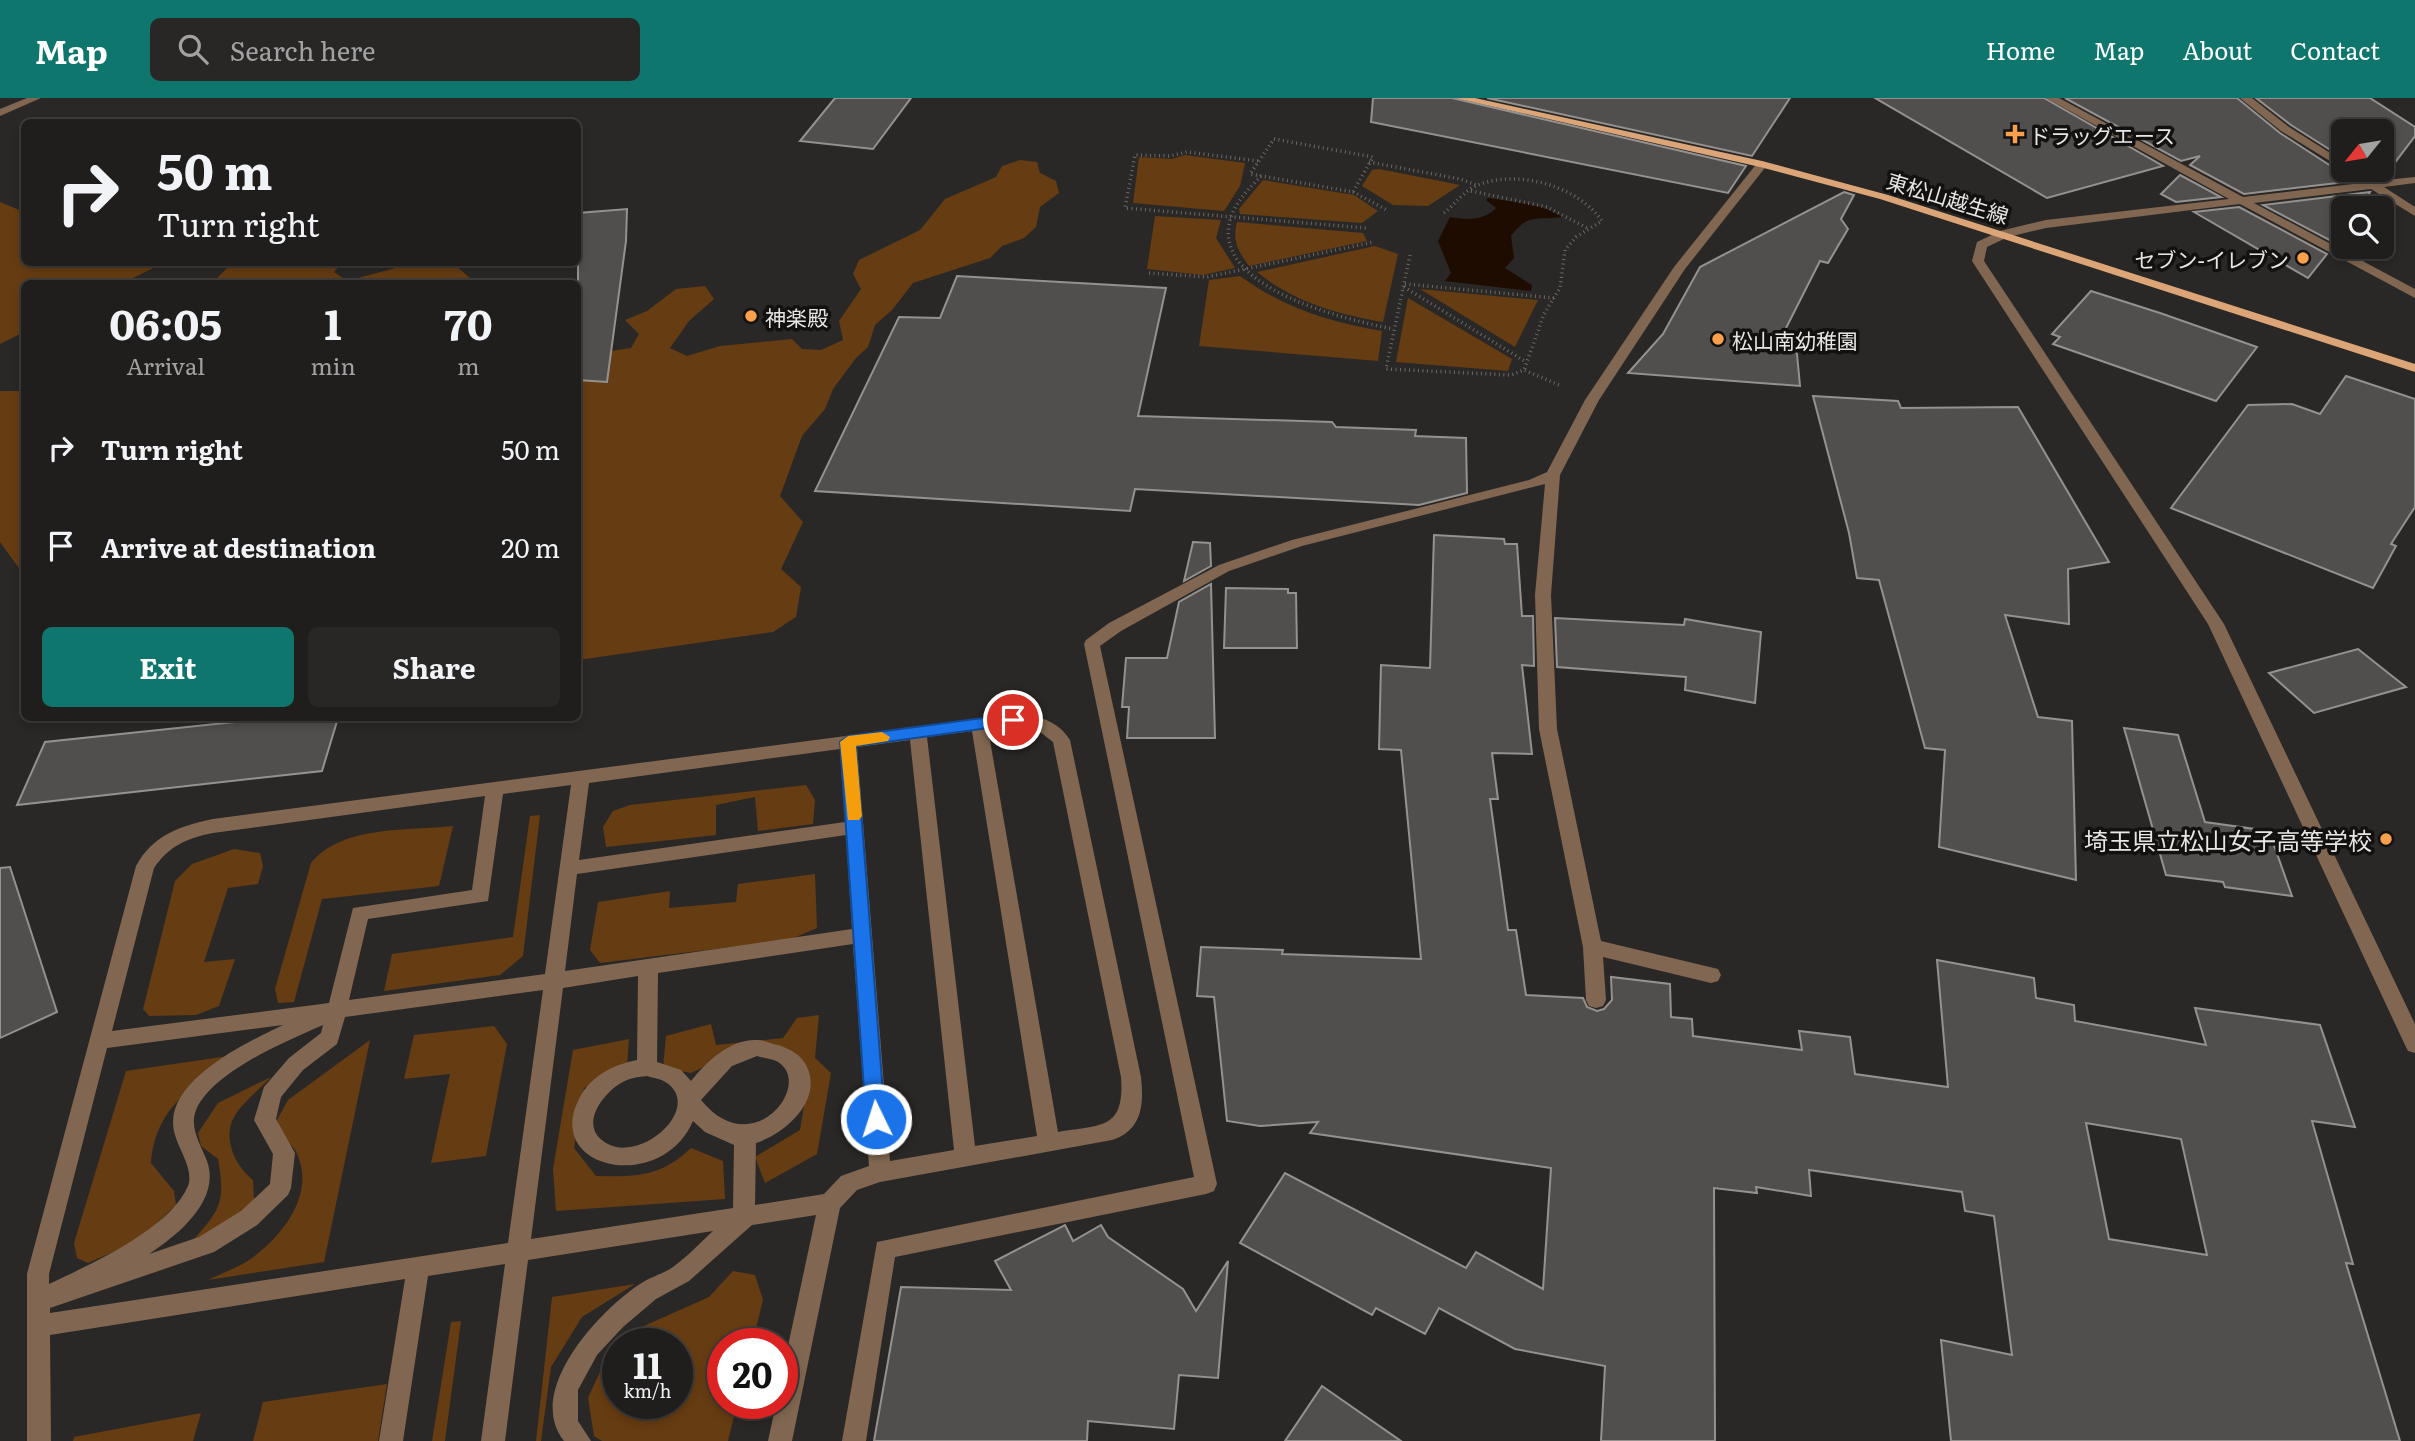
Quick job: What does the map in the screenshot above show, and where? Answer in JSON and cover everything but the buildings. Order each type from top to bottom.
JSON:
[{"type":"main road","name":"東松山越生線","points":[[1460,98],[1762,164],[2004,234],[2415,368]]},
{"type":"street","points":[[0,113],[36,98]]},
{"type":"street","points":[[2051,98],[2246,200],[2415,294]]},
{"type":"street","points":[[2245,98],[2285,129],[2331,158]]},
{"type":"street","points":[[1596,1000],[1593,947],[1548,729],[1543,595],[1553,475],[1592,400],[1680,267],[1762,164]]},
{"type":"street","points":[[2415,180],[2046,224],[2004,234],[1981,245],[1978,261],[2216,624],[2415,1045]]},
{"type":"street","points":[[2367,182],[2415,212]]},
{"type":"street","points":[[854,1441],[885,1249],[1206,1184],[1093,643],[1115,627],[1224,568],[1297,543],[1534,483],[1553,475]]},
{"type":"street","points":[[39,1441],[38,1274],[145,866],[159,845],[185,831],[213,826],[979,724],[1013,720],[1038,721],[1053,729],[1061,740],[1131,1077],[1133,1098],[1129,1117],[1112,1131],[966,1159],[880,1172],[849,1184],[830,1203],[780,1441]]},
{"type":"street","points":[[979,724],[1049,1144]]},
{"type":"street","points":[[918,732],[966,1159]]},
{"type":"street","points":[[848,742],[880,1172]]},
{"type":"street","points":[[493,1441],[582,777]]},
{"type":"street","points":[[37,1302],[206,1245],[249,1218],[280,1188],[284,1153],[265,1120],[271,1093],[296,1064],[330,1038],[360,913],[481,896],[495,789]]},
{"type":"street","points":[[569,868],[854,827]]},
{"type":"street","points":[[99,1041],[554,981],[862,935]]},
{"type":"street","points":[[1593,947],[1711,975]]},
{"type":"street","points":[[647,1067],[648,967]]},
{"type":"street","points":[[37,1302],[136,1249],[177,1220],[199,1189],[196,1155],[183,1130],[186,1101],[195,1092],[214,1074],[258,1047],[337,1009]]},
{"type":"street","points":[[774,1049],[788,1056],[802,1080],[796,1102],[778,1123],[745,1135],[727,1133],[712,1126],[689,1101],[710,1071],[722,1059],[739,1051],[774,1049]]},
{"type":"street","points":[[647,1067],[664,1069],[677,1077],[686,1088],[689,1101],[686,1117],[676,1133],[646,1154],[608,1156],[594,1148],[585,1137],[582,1121],[586,1105],[610,1079],[626,1071],[647,1067]]},
{"type":"street","points":[[579,1441],[566,1425],[566,1388],[589,1347],[615,1319],[649,1292],[681,1274],[744,1218],[745,1135]]},
{"type":"street","points":[[38,1326],[830,1203]]},
{"type":"street","points":[[391,1441],[418,1268]]},
{"type":"path","points":[[1353,192],[1373,157],[1274,139],[1250,174],[1353,192],[1387,210]]},
{"type":"path","points":[[1258,161],[1187,152],[1170,156],[1135,155],[1125,208],[1366,228]]},
{"type":"path","points":[[1369,162],[1460,179],[1476,185],[1512,180],[1556,188],[1589,203],[1598,212],[1602,221],[1576,237],[1565,250],[1565,268],[1524,370]]},
{"type":"path","points":[[1261,176],[1237,204],[1228,225],[1232,250],[1248,270],[1278,294],[1310,310],[1339,319],[1393,329]]},
{"type":"path","points":[[1444,213],[1476,185]]},
{"type":"path","points":[[1470,190],[1537,202],[1574,218],[1589,229]]},
{"type":"path","points":[[1149,273],[1208,277],[1374,242]]},
{"type":"path","points":[[1410,255],[1386,369],[1511,375],[1524,370],[1592,400]]},
{"type":"path","points":[[1404,286],[1554,298]]},
{"type":"path","points":[[1404,286],[1525,362]]},
{"type":"shaded area","points":[[1185,155],[1245,163],[1240,186],[1224,211],[1133,203],[1139,157],[1172,159]]},
{"type":"shaded area","points":[[1020,160],[1037,162],[1040,173],[1056,181],[1059,193],[1040,207],[1036,227],[1024,238],[1002,246],[990,258],[913,283],[892,310],[875,325],[868,347],[856,358],[833,389],[825,409],[802,436],[780,496],[803,522],[781,569],[801,587],[796,617],[773,632],[581,660],[581,346],[584,344],[605,352],[631,348],[639,334],[625,320],[647,311],[676,289],[705,286],[714,299],[689,321],[670,348],[687,356],[720,346],[792,339],[802,349],[821,350],[843,340],[839,321],[861,289],[853,274],[859,260],[920,230],[945,199],[996,177],[1002,166]]},
{"type":"shaded area","points":[[1379,169],[1460,185],[1428,206],[1393,205],[1362,186],[1372,170]]},
{"type":"shaded area","points":[[1263,180],[1354,195],[1378,211],[1362,223],[1240,214],[1239,209]]},
{"type":"shaded area","points":[[1488,198],[1536,206],[1562,217],[1529,220],[1511,236],[1514,258],[1505,268],[1532,285],[1531,291],[1445,281],[1451,273],[1438,241],[1450,217],[1468,219],[1486,215],[1496,208],[1486,200]]},
{"type":"shaded area","points":[[0,202],[21,211],[21,266],[158,266],[128,280],[21,280],[21,334],[0,344]]},
{"type":"shaded area","points":[[1155,216],[1221,220],[1216,238],[1235,268],[1203,275],[1147,269]]},
{"type":"shaded area","points":[[1237,222],[1363,233],[1367,241],[1249,266],[1237,246]]},
{"type":"shaded area","points":[[1375,246],[1398,254],[1383,322],[1349,315],[1301,299],[1257,272]]},
{"type":"shaded area","points":[[234,266],[339,266],[334,272],[346,280],[217,278],[228,267]]},
{"type":"shaded area","points":[[403,266],[456,266],[471,279],[470,280],[351,280]]},
{"type":"shaded area","points":[[1240,276],[1273,297],[1308,312],[1382,331],[1378,361],[1199,346],[1209,280]]},
{"type":"shaded area","points":[[1420,289],[1538,300],[1515,347]]},
{"type":"shaded area","points":[[1408,298],[1512,359],[1508,371],[1396,362]]},
{"type":"shaded area","points":[[0,391],[21,391],[21,571],[0,542]]},
{"type":"shaded area","points":[[806,785],[815,800],[813,824],[758,831],[755,797],[716,805],[716,835],[606,847],[603,827],[613,811],[630,805]]},
{"type":"shaded area","points":[[540,815],[523,956],[500,975],[384,991],[392,954],[513,937],[530,816]]},
{"type":"shaded area","points":[[453,826],[439,886],[322,899],[294,1002],[278,1003],[275,989],[311,863],[324,851],[357,836]]},
{"type":"shaded area","points":[[234,849],[260,853],[263,866],[258,884],[228,888],[204,962],[235,959],[219,1006],[196,1015],[149,1016],[143,1009],[175,881],[192,864]]},
{"type":"shaded area","points":[[815,874],[817,928],[789,940],[600,963],[590,950],[598,902],[670,891],[669,908],[736,902],[738,884]]},
{"type":"shaded area","points":[[819,1015],[815,1058],[831,1073],[817,1154],[765,1183],[755,1157],[800,1130],[806,1094],[790,1058],[739,1050],[691,1073],[663,1068],[666,1036],[711,1024],[716,1045],[783,1038],[797,1018]]},
{"type":"shaded area","points":[[494,1026],[507,1044],[486,1156],[431,1163],[450,1074],[404,1079],[414,1035]]},
{"type":"shaded area","points":[[629,1039],[627,1066],[584,1088],[574,1148],[596,1176],[610,1176],[635,1175],[658,1170],[680,1158],[691,1148],[723,1161],[725,1199],[556,1211],[553,1169],[573,1050]]},
{"type":"shaded area","points":[[370,1040],[324,1262],[208,1280],[236,1267],[264,1249],[284,1226],[299,1200],[302,1171],[298,1156],[282,1134],[277,1120],[288,1100]]},
{"type":"shaded area","points":[[242,1054],[182,1097],[161,1125],[154,1142],[151,1163],[174,1191],[176,1205],[138,1241],[88,1263],[77,1258],[74,1243],[126,1071]]},
{"type":"shaded area","points":[[271,1077],[242,1107],[231,1125],[230,1143],[236,1160],[253,1180],[254,1200],[230,1232],[186,1249],[212,1217],[220,1199],[218,1159],[201,1146],[198,1133],[218,1103]]},
{"type":"shaded area","points":[[733,1271],[755,1275],[763,1300],[756,1328],[707,1328],[707,1419],[733,1419],[728,1441],[602,1441],[594,1436],[588,1398],[602,1367],[602,1419],[693,1419],[693,1328],[639,1328],[709,1297]]},
{"type":"shaded area","points":[[635,1284],[582,1317],[551,1367],[541,1441],[536,1441],[552,1297]]},
{"type":"shaded area","points":[[461,1321],[445,1441],[432,1441],[451,1322]]},
{"type":"shaded area","points":[[387,1384],[378,1441],[253,1441],[263,1402]]},
{"type":"shaded area","points":[[201,1413],[193,1441],[73,1441],[74,1437]]},
{"type":"slow traffic","points":[[854,816],[848,742],[882,737]]},
{"type":"place","name":"ドラッグエース","points":[[2015,134]]},
{"type":"place","name":"セブン-イレブン","points":[[2303,258]]},
{"type":"place","name":"神楽殿","points":[[751,316]]},
{"type":"place","name":"松山南幼稚園","points":[[1718,339]]},
{"type":"place","name":"埼玉県立松山女子高等学校","points":[[2386,839]]},
{"type":"route","points":[[876,1119],[848,742],[1013,720]]}]
